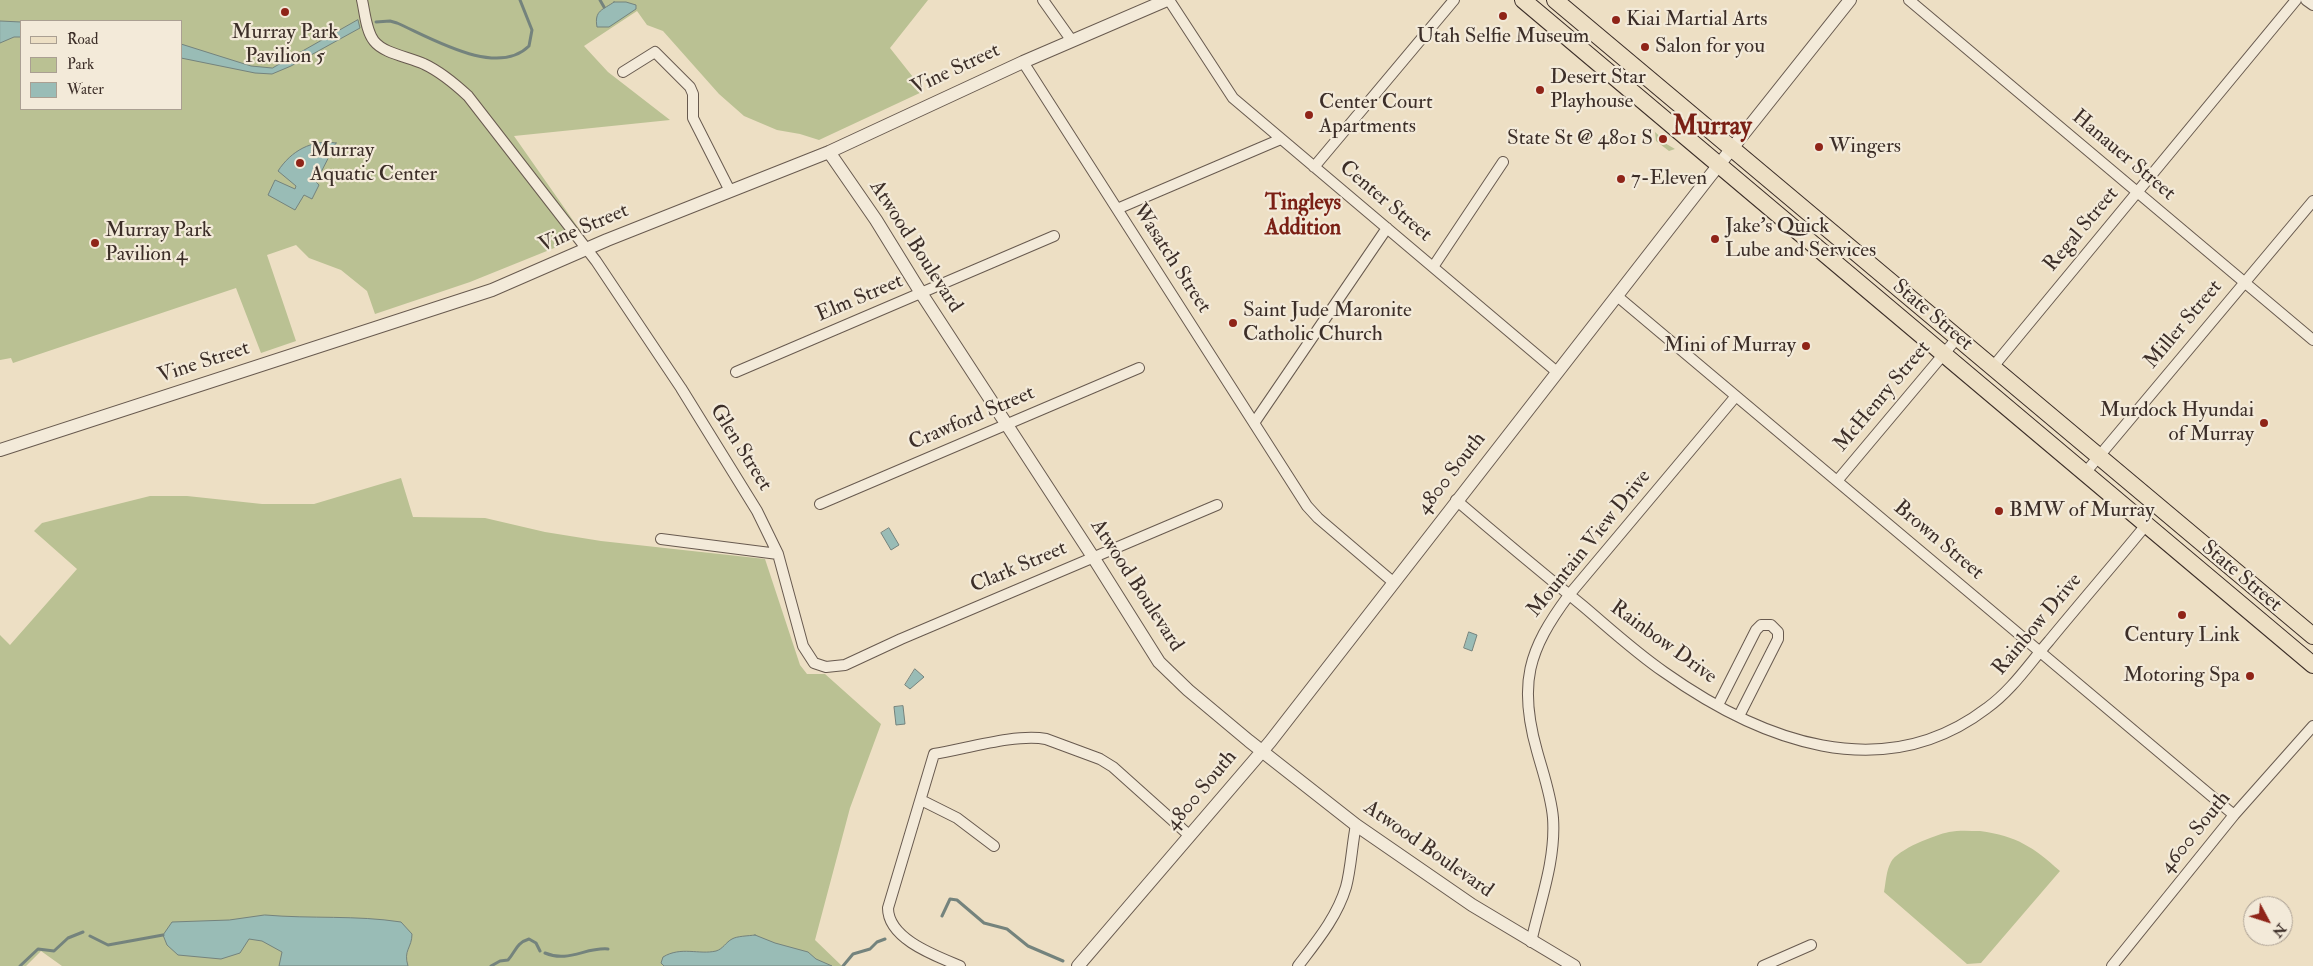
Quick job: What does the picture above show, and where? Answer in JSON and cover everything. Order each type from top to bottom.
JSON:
[{"type":"main road","name":"State Street","points":[[1523,0],[2313,665]]},
{"type":"main road","name":"State Street","points":[[1555,0],[2313,636]]},
{"type":"street","name":"Glen Street","points":[[362,0],[368,29],[374,41],[381,47],[407,56],[442,74],[468,96],[586,250],[680,388],[757,511],[778,554],[806,653],[814,663],[820,666],[836,667]]},
{"type":"street","points":[[1043,0],[1072,41]]},
{"type":"street","name":"Vine Street","points":[[0,450],[483,293],[829,152],[1023,62],[1168,0]]},
{"type":"street","name":"Center Street","points":[[1168,0],[1228,93],[1556,372]]},
{"type":"street","points":[[1314,167],[1454,0]]},
{"type":"street","points":[[1541,15],[1555,0]]},
{"type":"street","name":"4800 South","points":[[1078,966],[1262,751],[1718,165],[1850,0]]},
{"type":"street","name":"Hanauer Street","points":[[1909,0],[2313,340]]},
{"type":"street","name":"Regal Street","points":[[1992,368],[2296,0]]},
{"type":"street","points":[[2306,0],[2313,6]]},
{"type":"street","points":[[622,72],[656,52],[690,87],[693,94],[693,118],[730,191]]},
{"type":"street","name":"Wasatch Street","points":[[1023,62],[1314,514],[1394,582]]},
{"type":"street","points":[[1117,209],[1281,139]]},
{"type":"street","name":"Atwood Boulevard","points":[[829,152],[876,220],[920,293],[1093,557],[1159,662],[1188,690],[1356,826],[1437,883],[1531,942],[1574,966]]},
{"type":"street","points":[[1433,267],[1503,162]]},
{"type":"street","name":"Miller Street","points":[[2085,473],[2313,201]]},
{"type":"street","points":[[1254,423],[1387,228]]},
{"type":"street","name":"Elm Street","points":[[736,372],[1054,236]]},
{"type":"street","name":"Brown Street","points":[[1617,296],[2234,814]]},
{"type":"street","name":"McHenry Street","points":[[1837,481],[1958,337]]},
{"type":"street","name":"Crawford Street","points":[[820,504],[1139,368]]},
{"type":"street","name":"Mountain View Drive","points":[[1531,942],[1550,862],[1553,833],[1549,793],[1529,718],[1529,671],[1538,642],[1550,621],[1569,595],[1736,396]]},
{"type":"street","name":"Rainbow Drive","points":[[1456,500],[1663,671],[1718,705],[1772,731],[1822,746],[1872,750],[1906,746],[1937,737],[1977,715],[2008,690],[2146,525]]},
{"type":"street","name":"Clark Street","points":[[836,667],[851,663],[901,639],[1217,505]]},
{"type":"street","points":[[661,540],[778,554]]},
{"type":"street","points":[[1718,705],[1756,630],[1761,625],[1771,625],[1778,632],[1778,639],[1738,716]]},
{"type":"street","name":"4600 South","points":[[2112,966],[2234,814],[2313,726]]},
{"type":"street","points":[[960,966],[925,951],[892,926],[888,917],[888,908],[934,754],[1013,739],[1046,738],[1093,756],[1113,767],[1190,836]]},
{"type":"street","points":[[921,800],[956,818],[994,846]]},
{"type":"street","points":[[1298,966],[1328,926],[1338,908],[1346,885],[1356,826]]},
{"type":"street","points":[[1763,966],[1810,945]]},
{"type":"green space","points":[[0,0],[928,0],[890,48],[924,91],[819,140],[777,130],[744,116],[719,94],[663,31],[647,25],[637,11],[584,46],[608,72],[670,120],[514,136],[584,236],[470,282],[375,314],[367,291],[341,270],[309,258],[296,245],[267,255],[296,341],[261,353],[236,288],[13,363],[11,358],[0,360]]},
{"type":"green space","points":[[1655,132],[1664,140],[1663,142],[1675,149],[1669,151],[1656,141]]},
{"type":"green space","points":[[401,478],[413,517],[485,518],[545,532],[601,541],[765,559],[800,665],[807,674],[825,674],[881,724],[850,808],[815,940],[842,966],[62,966],[41,951],[26,966],[0,966],[0,635],[10,645],[77,569],[34,531],[42,523],[150,496],[187,496],[262,504],[314,504]]},
{"type":"green space","points":[[1980,831],[2004,836],[2024,844],[2060,871],[1981,963],[1967,964],[1884,892],[1889,865],[1901,852],[1926,839],[1949,832]]},
{"type":"water","points":[[614,2],[626,2],[636,5],[636,9],[609,27],[597,27],[596,21],[600,11]]},
{"type":"water","points":[[358,20],[360,28],[291,66],[272,74],[255,73],[182,58],[182,44],[251,66],[272,68]]},
{"type":"water","points":[[0,21],[20,22],[20,37],[14,37],[0,43]]},
{"type":"water","points":[[319,143],[336,143],[316,182],[319,185],[312,199],[304,195],[295,210],[268,195],[275,180],[295,189],[296,186],[278,171],[296,152]]},
{"type":"water","points":[[889,528],[899,545],[891,550],[881,533]]},
{"type":"water","points":[[1469,632],[1477,635],[1472,651],[1464,648]]},
{"type":"water","points":[[915,669],[924,677],[910,689],[905,685]]},
{"type":"water","points":[[903,706],[905,724],[896,725],[894,707]]},
{"type":"water","points":[[265,915],[401,922],[412,934],[407,953],[408,966],[279,966],[282,952],[262,941],[249,939],[240,953],[221,959],[178,955],[167,945],[163,935],[172,922],[229,920]]},
{"type":"water","points":[[755,935],[775,943],[808,952],[816,959],[832,966],[664,966],[661,963],[663,957],[676,952],[716,951],[734,938]]},
{"type":"waterway","points":[[376,22],[390,21],[397,23],[464,52],[482,57],[500,58],[516,55],[529,46],[532,30],[520,0]]},
{"type":"waterway","points":[[600,0],[604,7]]},
{"type":"waterway","points":[[942,916],[950,899],[957,900],[984,923],[1007,929],[1028,946],[1063,961]]},
{"type":"waterway","points":[[20,966],[38,949],[54,951],[68,938],[83,932]]},
{"type":"waterway","points":[[90,936],[108,945],[163,935]]},
{"type":"waterway","points":[[491,966],[500,961],[508,960],[519,945],[529,939],[536,943],[540,951]]},
{"type":"waterway","points":[[843,966],[853,954],[870,949],[877,942],[885,939]]},
{"type":"waterway","points":[[545,953],[553,956],[569,956],[592,950],[608,949]]},
{"type":"place","name":"Murray Park Pavilion 5","points":[[285,12]]},
{"type":"place","name":"Utah Selfie Museum","points":[[1503,16]]},
{"type":"place","name":"Kiai Martial Arts","points":[[1616,20]]},
{"type":"place","name":"Salon for you","points":[[1645,47]]},
{"type":"place","name":"Desert Star Playhouse","points":[[1540,90]]},
{"type":"place","name":"Center Court Apartments","points":[[1309,115]]},
{"type":"place","name":"State St @ 4801 S","points":[[1663,139]]},
{"type":"place","name":"Wingers","points":[[1819,147]]},
{"type":"place","name":"Murray Aquatic Center","points":[[300,163]]},
{"type":"place","name":"7-Eleven","points":[[1621,179]]},
{"type":"place","name":"Jake's Quick Lube and Services","points":[[1715,239]]},
{"type":"place","name":"Murray Park Pavilion 4","points":[[95,243]]},
{"type":"place","name":"Saint Jude Maronite Catholic Church","points":[[1233,323]]},
{"type":"place","name":"Mini of Murray","points":[[1806,346]]},
{"type":"place","name":"Murdock Hyundai of Murray","points":[[2264,423]]},
{"type":"place","name":"BMW of Murray","points":[[1999,511]]},
{"type":"place","name":"Century Link","points":[[2182,615]]},
{"type":"place","name":"Motoring Spa","points":[[2250,676]]},
{"type":"district","name":"Murray","points":[[1712,128]]},
{"type":"district","name":"Tingleys Addition","points":[[1303,216]]}]
